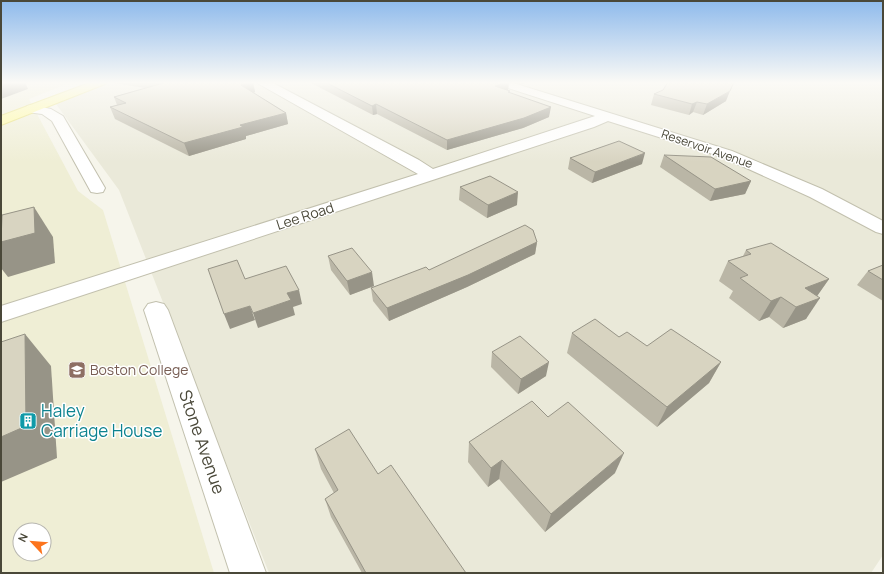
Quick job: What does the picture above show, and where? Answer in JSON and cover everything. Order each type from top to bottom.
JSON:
[{"type":"main road","points":[[1,121],[32,109]]},
{"type":"street","points":[[32,109],[46,112],[58,119],[97,188]]},
{"type":"street","points":[[313,109],[413,163],[431,175]]},
{"type":"street","name":"Reservoir Avenue","points":[[585,109],[698,144],[752,164],[816,193],[883,228]]},
{"type":"street","name":"Lee Road","points":[[1,314],[590,124],[608,116]]},
{"type":"street","name":"Stone Avenue","points":[[156,310],[248,573]]},
{"type":"shaded area","name":"Boston College","points":[[1,109],[34,109],[78,191],[103,210],[214,573],[1,573]]},
{"type":"shaded area","points":[[60,109],[883,109],[883,555],[871,573],[269,573],[119,190]]},
{"type":"building","points":[[114,109],[279,109],[286,113],[240,125],[243,127],[184,143]]},
{"type":"building","points":[[385,109],[547,109],[524,118],[447,140]]},
{"type":"building","points":[[619,141],[645,153],[595,172],[570,158]]},
{"type":"building","points":[[664,155],[711,157],[751,181],[715,189]]},
{"type":"building","points":[[490,176],[518,192],[488,205],[460,187]]},
{"type":"building","points":[[34,207],[35,233],[1,242],[2,215]]},
{"type":"building","points":[[525,225],[533,230],[537,242],[468,275],[387,308],[371,288],[426,267],[429,270]]},
{"type":"building","points":[[771,243],[829,279],[805,288],[820,298],[796,307],[781,297],[771,301],[740,278],[748,275],[728,261],[751,254],[746,250]]},
{"type":"building","points":[[352,248],[372,272],[347,281],[328,256]]},
{"type":"building","points":[[237,260],[245,279],[286,266],[299,290],[287,293],[291,300],[253,313],[250,306],[224,314],[208,269]]},
{"type":"building","points":[[883,265],[883,280],[868,271]]},
{"type":"building","points":[[595,319],[619,337],[627,332],[647,346],[671,329],[721,362],[667,407],[572,333]]},
{"type":"building","points":[[25,334],[26,426],[1,437],[1,342]]},
{"type":"building","points":[[520,336],[549,362],[521,379],[492,352]]},
{"type":"building","points":[[532,401],[548,417],[568,402],[624,453],[551,514],[502,460],[491,468],[469,442]]},
{"type":"building","points":[[349,429],[378,474],[391,465],[466,573],[366,573],[325,499],[338,490],[315,449]]},
{"type":"place","name":"Boston College","points":[[77,370]]},
{"type":"place","name":"Haley Carriage House","points":[[28,421]]}]
